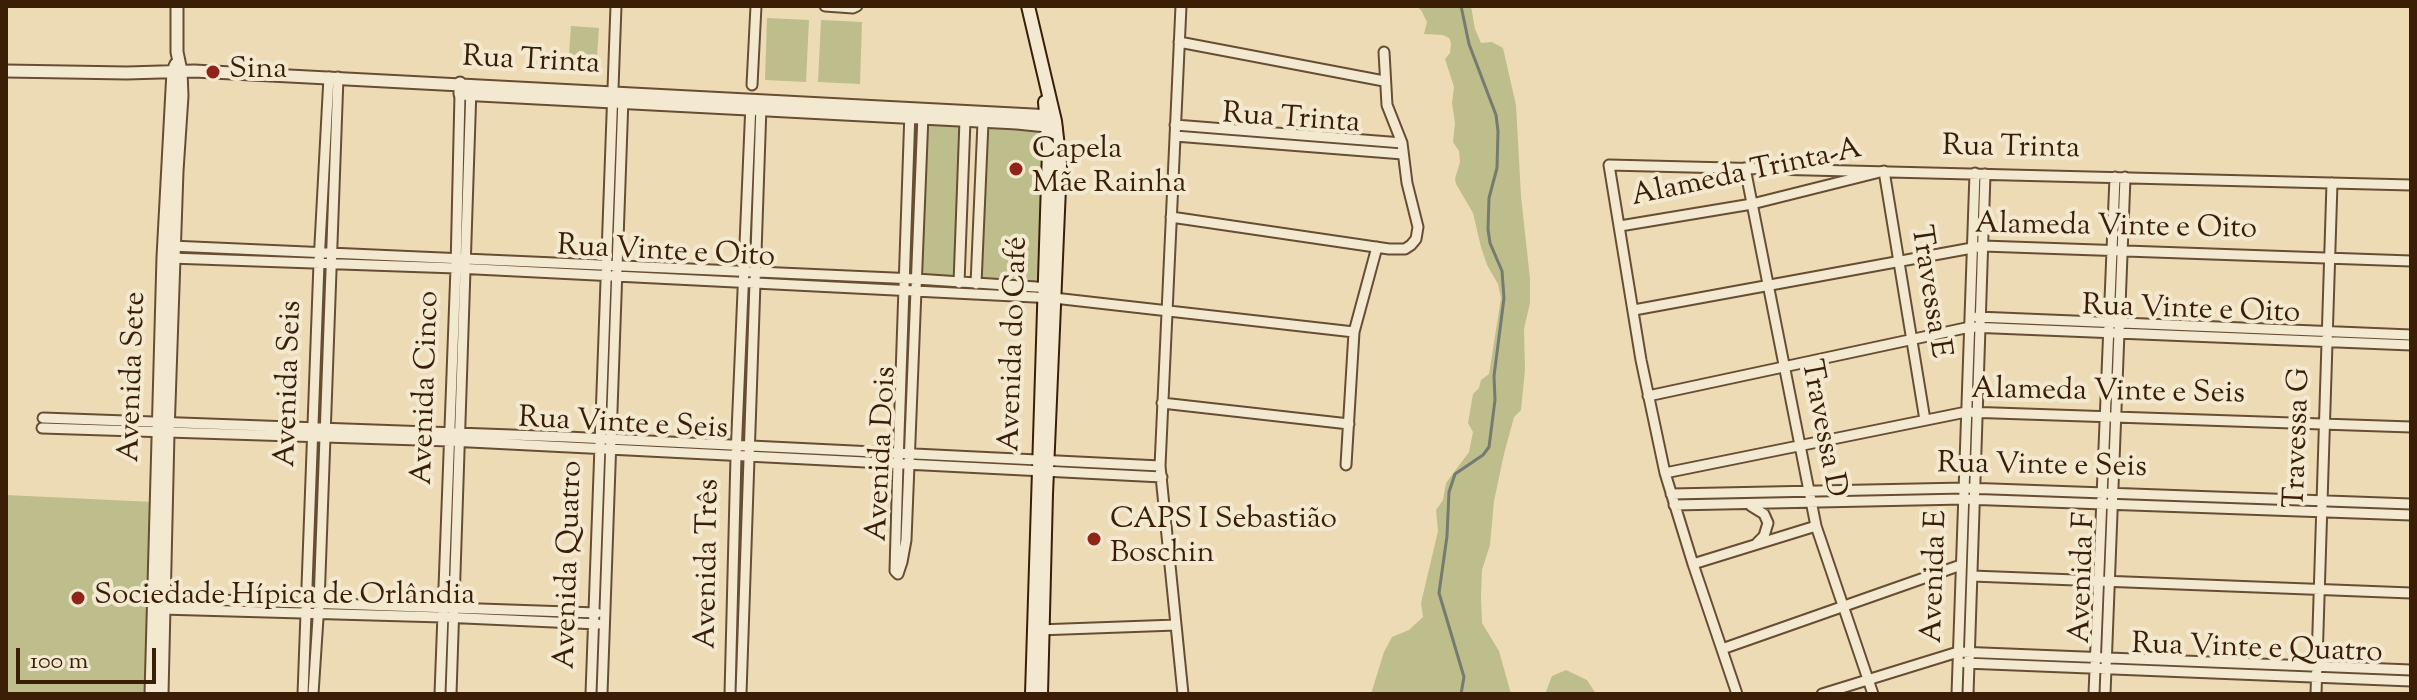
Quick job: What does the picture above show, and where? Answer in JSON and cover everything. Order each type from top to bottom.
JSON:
[{"type":"main road","name":"Avenida do Café","points":[[1028,6],[1051,121],[1039,630],[1041,694]]},
{"type":"main road","name":"Avenida do Café","points":[[1032,694],[1039,630]]},
{"type":"street","name":"Avenida Sete","points":[[162,694],[159,604],[163,428],[169,252],[182,96],[177,68],[177,6]]},
{"type":"street","name":"Avenida Quatro","points":[[591,694],[599,613],[617,98],[616,6]]},
{"type":"street","points":[[752,85],[756,6]]},
{"type":"street","points":[[825,6],[857,6]]},
{"type":"street","points":[[1181,6],[1161,471],[1183,694]]},
{"type":"street","points":[[1179,42],[1384,81]]},
{"type":"street","points":[[1171,217],[1405,249],[1416,239],[1418,227],[1402,143],[1388,109],[1384,52]]},
{"type":"street","name":"Rua Trinta","points":[[6,71],[127,73],[177,68],[334,77],[466,89],[1051,121]]},
{"type":"street","name":"Avenida Seis","points":[[313,694],[318,608],[319,431],[334,77]]},
{"type":"street","name":"Avenida Cinco","points":[[451,694],[466,89]]},
{"type":"street","name":"Avenida Três","points":[[730,694],[742,277],[756,105]]},
{"type":"street","name":"Avenida Três","points":[[741,694],[756,105]]},
{"type":"street","name":"Rua Trinta","points":[[917,113],[983,122],[1051,121]]},
{"type":"street","name":"Avenida Dois","points":[[917,113],[916,291],[906,540],[898,574],[895,571],[904,284],[917,113]]},
{"type":"street","points":[[959,283],[965,120]]},
{"type":"street","points":[[976,284],[983,122]]},
{"type":"street","name":"Rua Trinta","points":[[1175,125],[1402,143]]},
{"type":"street","name":"Rua Trinta","points":[[1175,136],[1403,154]]},
{"type":"street","name":"Rua Trinta","points":[[1620,226],[1609,165],[2411,185]]},
{"type":"street","name":"Travessa D","points":[[1745,168],[1816,526],[1873,694]]},
{"type":"street","name":"Alameda Trinta-A","points":[[1620,226],[1752,204],[1884,171]]},
{"type":"street","name":"Travessa E","points":[[1884,171],[1925,420]]},
{"type":"street","name":"Avenida E","points":[[1957,694],[1972,576],[1970,488],[1980,174]]},
{"type":"street","name":"Avenida F","points":[[2105,694],[2101,664],[2120,177]]},
{"type":"street","name":"Travessa G","points":[[2316,694],[2332,183]]},
{"type":"street","points":[[1620,226],[1648,396],[1665,473],[1737,694]]},
{"type":"street","points":[[1346,465],[1354,332],[1377,247]]},
{"type":"street","name":"Alameda Vinte e Oito","points":[[1634,310],[1978,247],[2411,261]]},
{"type":"street","name":"Rua Vinte e Oito","points":[[169,252],[904,284],[916,279],[1354,332]]},
{"type":"street","name":"Rua Vinte e Oito","points":[[904,284],[916,291],[1049,293]]},
{"type":"street","name":"Rua Vinte e Oito","points":[[1648,396],[1912,339],[1975,322],[2327,337],[2411,345]]},
{"type":"street","name":"Rua Vinte e Oito","points":[[2327,337],[2411,335]]},
{"type":"street","points":[[1162,403],[1349,424]]},
{"type":"street","name":"Alameda Vinte e Seis","points":[[1665,473],[1972,412],[2411,427]]},
{"type":"street","name":"Rua Vinte e Seis","points":[[43,423],[319,431],[736,451],[898,452],[1043,467]]},
{"type":"street","name":"Avenida Seis","points":[[303,694],[319,431]]},
{"type":"street","name":"Avenida Cinco","points":[[440,694],[442,612],[455,437]]},
{"type":"street","name":"Rua Vinte e Seis","points":[[748,451],[898,464],[1161,471]]},
{"type":"street","name":"Rua Vinte e Seis","points":[[1674,505],[1732,505],[1970,488],[2107,498],[2322,506],[2411,504]]},
{"type":"street","name":"Rua Vinte e Seis","points":[[1671,494],[1811,498],[2107,498]]},
{"type":"street","name":"Avenida E","points":[[1968,694],[1963,657],[1961,565],[1970,499]]},
{"type":"street","points":[[1732,505],[1754,507],[1766,516],[1766,531],[1751,546]]},
{"type":"street","name":"Rua Vinte e Seis","points":[[2322,506],[2411,515]]},
{"type":"street","points":[[1693,564],[1816,526]]},
{"type":"street","points":[[1722,649],[1961,565]]},
{"type":"street","points":[[1972,576],[2411,593]]},
{"type":"street","name":"Avenida Sete","points":[[151,694],[159,604]]},
{"type":"street","points":[[159,604],[442,612],[598,624]]},
{"type":"street","points":[[454,613],[599,613]]},
{"type":"street","name":"Avenida Quatro","points":[[598,624],[602,694]]},
{"type":"street","points":[[1039,630],[1176,625]]},
{"type":"street","name":"Rua Vinte e Quatro","points":[[1822,694],[1868,679],[1963,657],[2316,672],[2411,681]]},
{"type":"street","name":"Avenida F","points":[[2094,694],[2101,664]]},
{"type":"street","name":"Rua Vinte e Quatro","points":[[2316,672],[2411,670]]},
{"type":"green space","points":[[1416,6],[1471,6],[1481,43],[1492,42],[1503,48],[1516,105],[1530,303],[1524,329],[1525,370],[1521,410],[1514,417],[1504,454],[1494,501],[1490,545],[1482,570],[1481,597],[1482,623],[1499,651],[1511,694],[1371,694],[1392,637],[1409,630],[1423,617],[1421,603],[1438,531],[1436,510],[1443,500],[1446,483],[1469,452],[1473,432],[1468,423],[1473,394],[1481,380],[1489,374],[1501,298],[1481,247],[1473,213],[1455,179],[1460,162],[1459,151],[1453,142],[1454,87],[1445,59],[1450,53],[1451,43],[1443,35],[1424,34],[1427,22]]},
{"type":"green space","points":[[767,18],[809,20],[806,82],[765,80]]},
{"type":"green space","points":[[821,20],[862,22],[860,84],[818,82]]},
{"type":"green space","points":[[571,26],[599,28],[596,70],[568,68]]},
{"type":"green space","points":[[923,118],[965,120],[959,283],[916,279]]},
{"type":"green space","points":[[983,122],[1047,126],[1043,288],[976,284]]},
{"type":"green space","name":"Sociedade Hípica de Orlândia","points":[[6,495],[153,502],[148,694],[6,694]]},
{"type":"green space","points":[[1566,670],[1587,680],[1596,694],[1545,694],[1552,676]]},
{"type":"waterway","points":[[1461,6],[1469,44],[1496,115],[1497,168],[1489,198],[1488,229],[1490,243],[1502,271],[1504,298],[1489,447],[1483,455],[1455,474],[1449,492],[1439,593],[1464,677],[1461,694]]},
{"type":"place","name":"Sina","points":[[213,72]]},
{"type":"place","name":"Capela Mãe Rainha","points":[[1016,169]]},
{"type":"place","name":"CAPS I Sebastião Boschin","points":[[1094,539]]},
{"type":"place","name":"Sociedade Hípica de Orlândia","points":[[78,598]]}]
